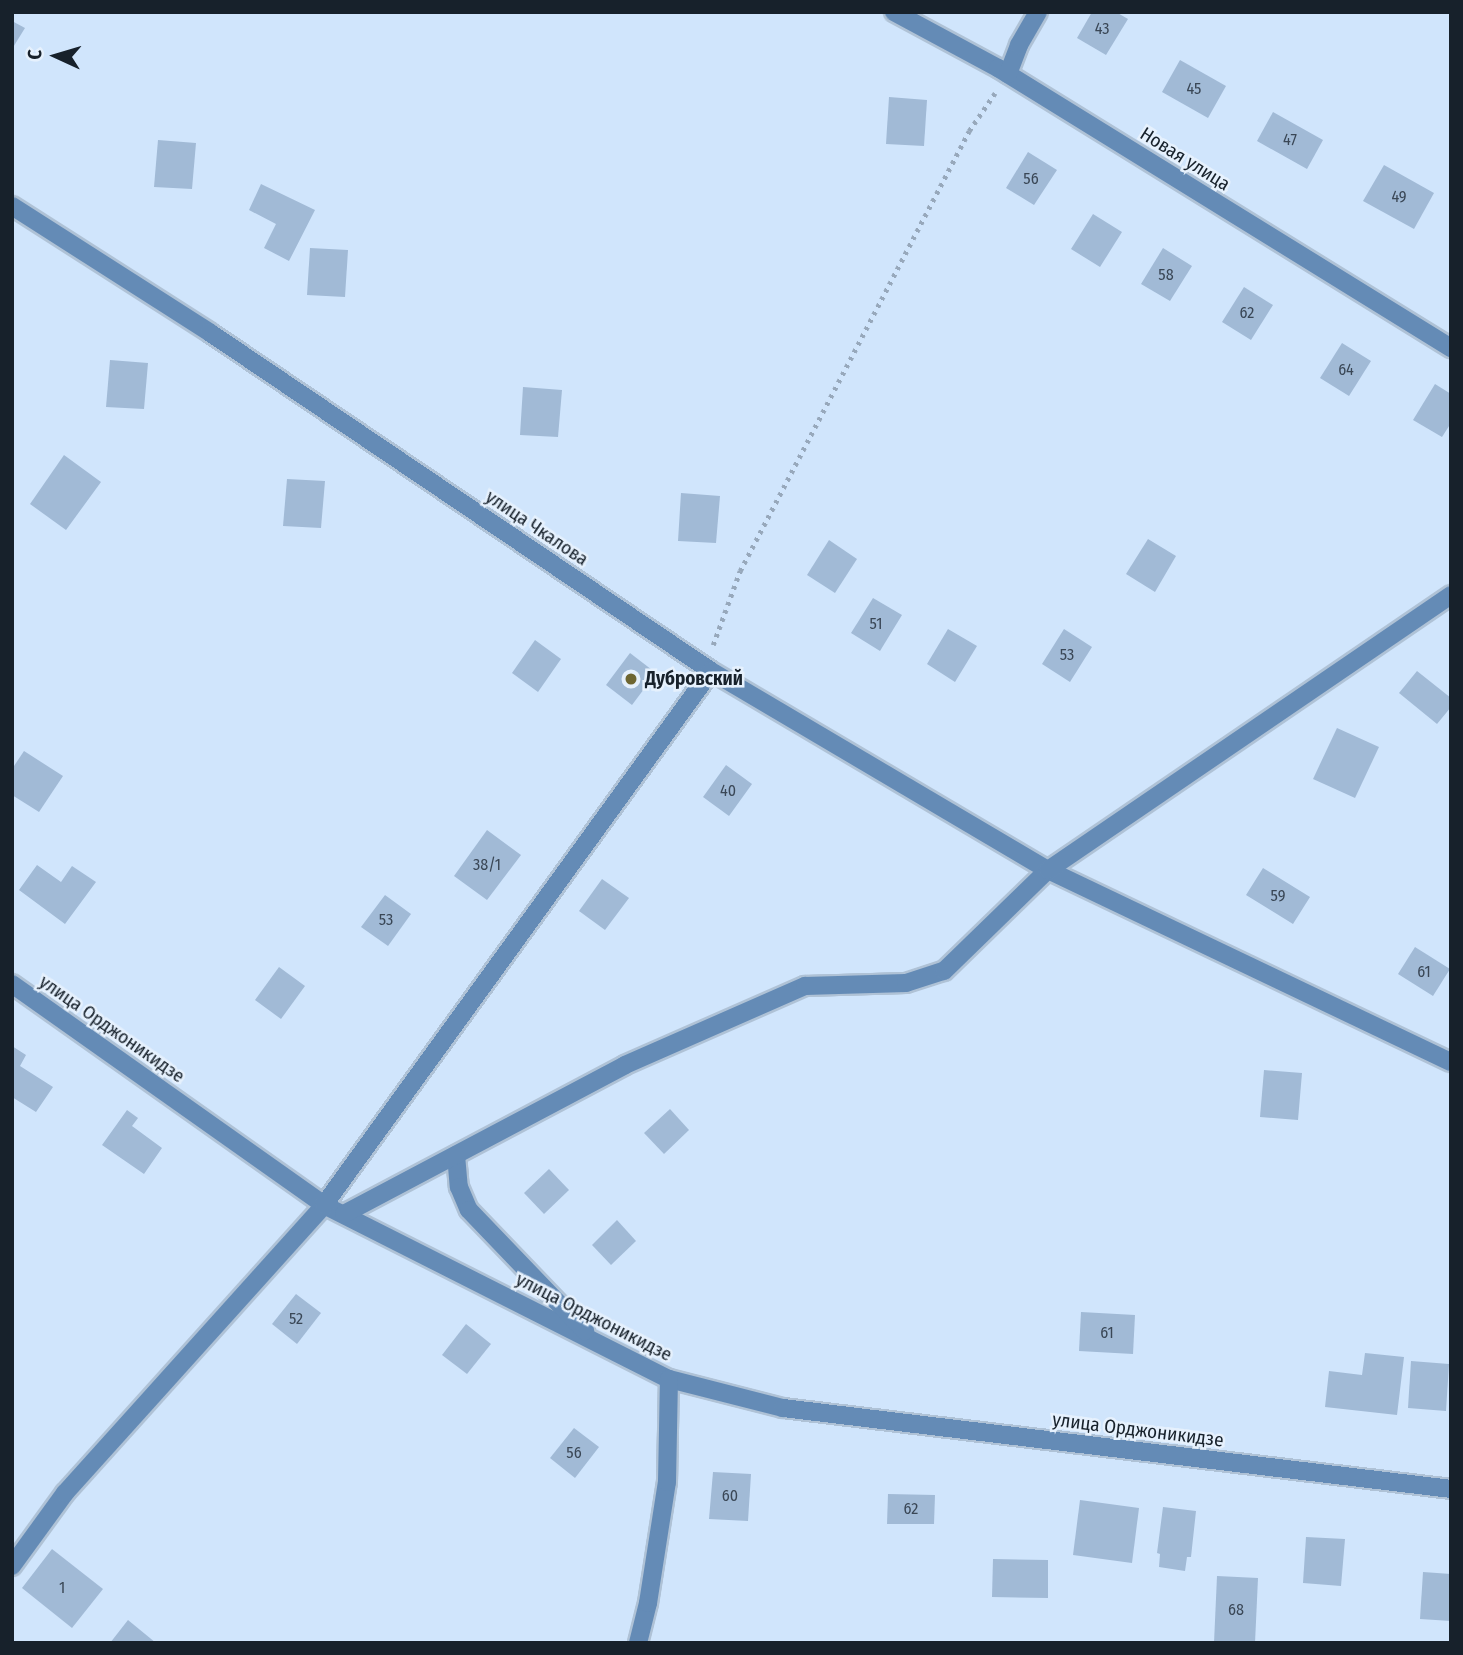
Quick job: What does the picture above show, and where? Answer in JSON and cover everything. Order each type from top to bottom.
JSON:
[{"type":"street","name":"Новая улица","points":[[894,12],[1008,74],[1451,348]]},
{"type":"street","points":[[1008,74],[1019,45],[1038,12]]},
{"type":"street","name":"улица Чкалова","points":[[12,205],[209,332],[708,668],[1048,870],[1451,1062]]},
{"type":"street","points":[[344,1214],[625,1065],[805,986],[906,983],[944,971],[1048,870],[1451,594]]},
{"type":"street","points":[[12,1566],[65,1493],[324,1205],[708,668]]},
{"type":"street","name":"улица Орджоникидзе","points":[[12,984],[324,1205],[669,1379],[783,1408],[1451,1489]]},
{"type":"street","points":[[456,1155],[459,1187],[469,1210],[595,1341]]},
{"type":"street","points":[[638,1643],[648,1603],[667,1482],[669,1379]]},
{"type":"path","points":[[708,668],[740,571],[969,131],[1008,74]]},
{"type":"building","points":[[1092,12],[1116,12],[1128,19],[1106,55],[1077,38]]},
{"type":"building","points":[[12,21],[25,28],[12,49]]},
{"type":"building","points":[[1180,60],[1226,86],[1208,118],[1162,92]]},
{"type":"building","points":[[889,97],[927,100],[924,146],[886,144]]},
{"type":"building","points":[[1273,112],[1323,140],[1307,169],[1257,141]]},
{"type":"building","points":[[158,140],[196,143],[192,189],[154,187]]},
{"type":"building","points":[[1028,152],[1057,170],[1034,205],[1006,188]]},
{"type":"building","points":[[1384,165],[1434,193],[1414,229],[1363,201]]},
{"type":"building","points":[[261,184],[315,210],[289,261],[264,248],[276,224],[249,210]]},
{"type":"building","points":[[1093,214],[1122,232],[1100,267],[1071,249]]},
{"type":"building","points":[[310,248],[348,250],[345,297],[307,295]]},
{"type":"building","points":[[1163,248],[1192,266],[1170,301],[1141,284]]},
{"type":"building","points":[[1244,287],[1273,305],[1251,340],[1222,322]]},
{"type":"building","points":[[1342,343],[1371,361],[1349,396],[1320,378]]},
{"type":"building","points":[[110,360],[148,363],[144,409],[106,407]]},
{"type":"building","points":[[1435,384],[1451,394],[1451,423],[1442,437],[1413,420]]},
{"type":"building","points":[[523,387],[562,390],[558,437],[520,435]]},
{"type":"building","points":[[64,455],[101,482],[66,530],[30,504]]},
{"type":"building","points":[[287,479],[325,481],[321,528],[283,526]]},
{"type":"building","points":[[681,493],[720,496],[716,543],[678,541]]},
{"type":"building","points":[[1148,539],[1176,556],[1155,592],[1126,574]]},
{"type":"building","points":[[829,540],[857,559],[835,593],[807,575]]},
{"type":"building","points":[[873,598],[902,615],[880,651],[851,633]]},
{"type":"building","points":[[948,629],[977,646],[955,682],[927,664]]},
{"type":"building","points":[[1064,629],[1092,647],[1070,682],[1042,664]]},
{"type":"building","points":[[535,640],[561,659],[538,692],[512,673]]},
{"type":"building","name":"Дубровский","points":[[630,653],[656,673],[632,705],[606,685]]},
{"type":"building","points":[[1417,671],[1451,698],[1451,707],[1437,724],[1399,693]]},
{"type":"building","points":[[1337,728],[1379,747],[1355,798],[1313,779]]},
{"type":"building","points":[[24,751],[63,776],[39,812],[12,795],[12,769]]},
{"type":"building","points":[[726,765],[752,784],[729,816],[703,797]]},
{"type":"building","points":[[487,830],[521,855],[487,900],[454,876]]},
{"type":"building","points":[[37,865],[61,882],[72,866],[96,882],[65,924],[19,890]]},
{"type":"building","points":[[1263,868],[1310,897],[1293,924],[1246,895]]},
{"type":"building","points":[[602,879],[629,898],[605,930],[579,911]]},
{"type":"building","points":[[385,895],[411,914],[388,946],[361,927]]},
{"type":"building","points":[[1415,947],[1450,969],[1433,996],[1398,974]]},
{"type":"building","points":[[279,967],[305,986],[281,1019],[255,1000]]},
{"type":"building","points":[[12,1046],[26,1055],[20,1066],[53,1087],[36,1112],[12,1097]]},
{"type":"building","points":[[1264,1070],[1302,1073],[1298,1120],[1260,1117]]},
{"type":"building","points":[[670,1109],[689,1130],[664,1154],[644,1133]]},
{"type":"building","points":[[127,1110],[138,1118],[132,1126],[162,1148],[144,1174],[102,1145]]},
{"type":"building","points":[[549,1169],[569,1190],[544,1214],[524,1193]]},
{"type":"building","points":[[617,1220],[636,1241],[611,1265],[592,1245]]},
{"type":"building","points":[[296,1294],[321,1313],[297,1344],[272,1324]]},
{"type":"building","points":[[1081,1312],[1135,1315],[1133,1354],[1079,1351]]},
{"type":"building","points":[[466,1324],[491,1344],[467,1374],[442,1355]]},
{"type":"building","points":[[1365,1353],[1404,1357],[1397,1415],[1325,1407],[1329,1371],[1362,1375]]},
{"type":"building","points":[[1411,1361],[1449,1364],[1446,1411],[1408,1408]]},
{"type":"building","points":[[574,1428],[599,1447],[575,1478],[550,1458]]},
{"type":"building","points":[[713,1472],[751,1474],[748,1521],[709,1519]]},
{"type":"building","points":[[888,1494],[935,1495],[934,1524],[887,1524]]},
{"type":"building","points":[[1080,1500],[1139,1508],[1132,1563],[1073,1555]]},
{"type":"building","points":[[1163,1507],[1196,1511],[1191,1557],[1187,1557],[1185,1571],[1159,1567],[1160,1554],[1157,1553]]},
{"type":"building","points":[[1306,1537],[1345,1539],[1341,1586],[1303,1583]]},
{"type":"building","points":[[52,1549],[103,1589],[72,1628],[22,1588]]},
{"type":"building","points":[[993,1559],[1048,1560],[1048,1598],[992,1597]]},
{"type":"building","points":[[1423,1572],[1451,1574],[1451,1621],[1420,1619]]},
{"type":"building","points":[[1217,1576],[1258,1578],[1255,1643],[1214,1643]]},
{"type":"building","points":[[128,1620],[156,1643],[110,1643]]},
{"type":"place","name":"Дубровский","points":[[631,679]]}]
